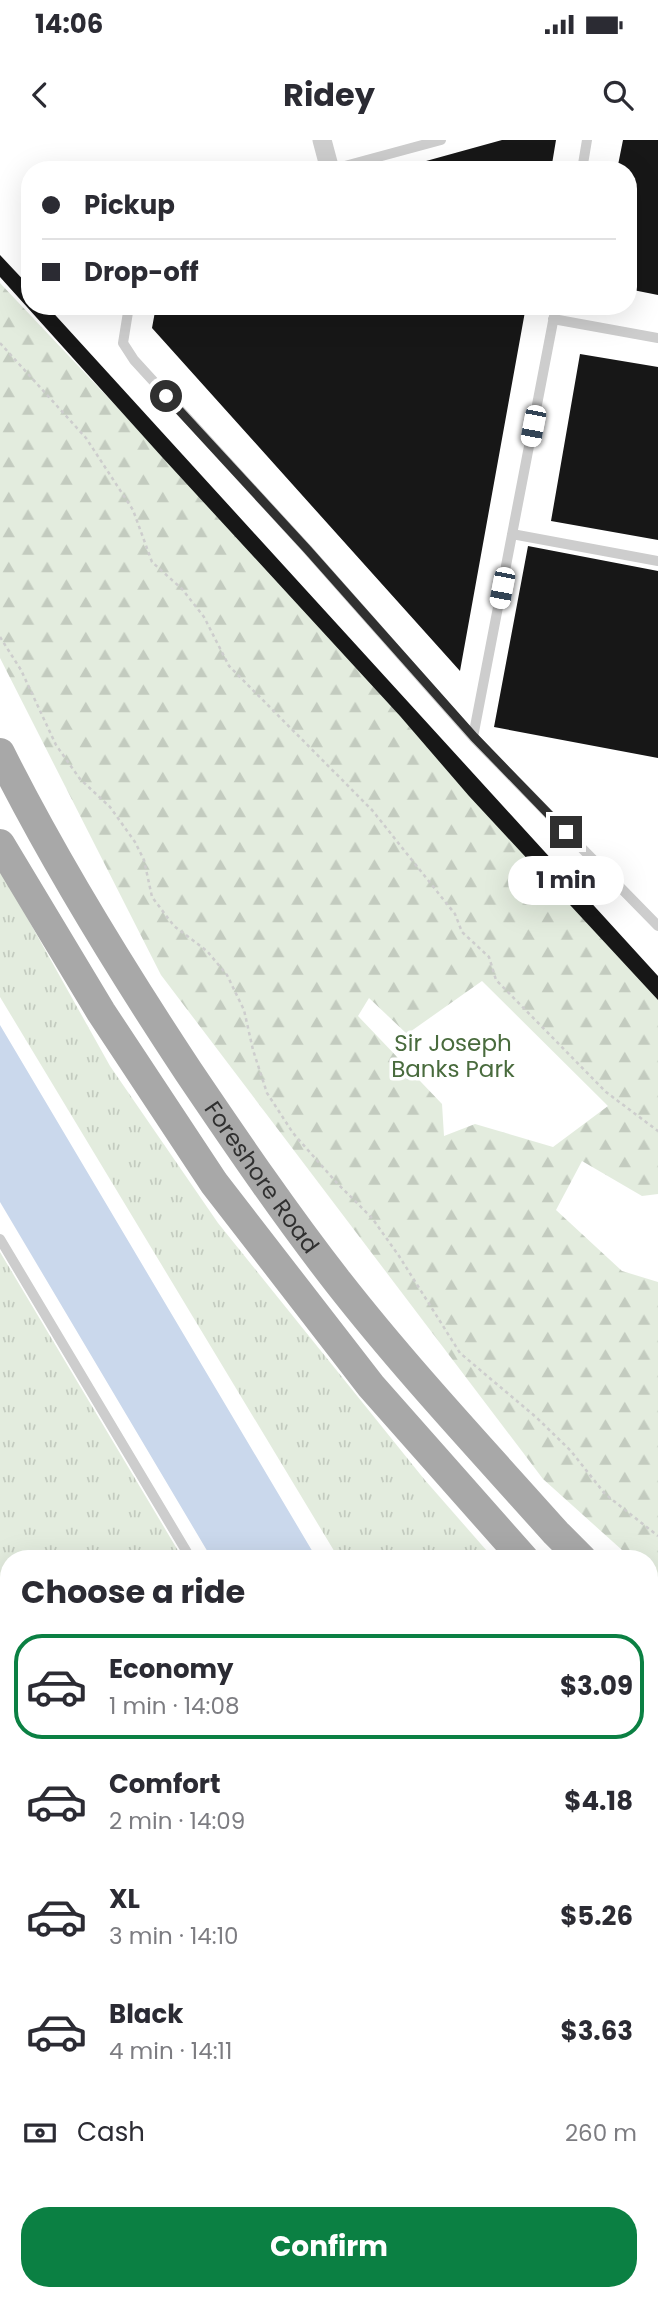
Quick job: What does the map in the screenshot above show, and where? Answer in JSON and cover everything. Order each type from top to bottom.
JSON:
[{"type":"main road","name":"Foreshore Road","points":[[0,753],[34,822],[134,990],[247,1159],[338,1282],[401,1358],[574,1550]]},
{"type":"main road","name":"Foreshore Road","points":[[0,844],[101,1012],[214,1184],[371,1386],[516,1550]]},
{"type":"street","points":[[322,140],[328,161]]},
{"type":"lane","points":[[364,161],[442,140]]},
{"type":"lane","points":[[584,161],[587,140]]},
{"type":"lane","points":[[128,315],[123,342],[134,360],[474,737],[658,926]]},
{"type":"lane","points":[[474,737],[554,315]]},
{"type":"lane","points":[[553,319],[658,338]]},
{"type":"lane","points":[[512,534],[658,561]]},
{"type":"lane","points":[[0,1239],[186,1550]]},
{"type":"path","points":[[0,343],[86,438],[133,510],[152,562],[182,589],[204,617],[229,666],[372,810],[455,915],[461,932],[489,957],[496,981],[606,1092],[658,1131]]},
{"type":"path","points":[[0,637],[21,670],[56,745],[80,779],[110,807],[135,842],[144,860],[152,897],[174,926],[207,951],[227,975],[244,1010],[267,1093],[293,1133],[372,1218],[460,1353],[537,1418],[571,1451],[605,1494],[658,1536]]},
{"type":"green space","name":"Sir Joseph Banks Park","points":[[0,283],[21,305],[21,315],[30,315],[658,980],[658,1194],[642,1196],[582,1161],[556,1210],[622,1271],[658,1282],[658,1550],[622,1550],[543,1479],[161,975],[0,658]],"holes":[[[482,981],[608,1106],[553,1147],[475,1124],[444,1136],[442,1104],[358,1016],[369,998],[407,1034]]]},
{"type":"green space","points":[[0,869],[110,1066],[218,1223],[424,1479],[486,1550],[334,1550],[0,997]]},
{"type":"green space","points":[[0,1252],[178,1550],[0,1550]]},
{"type":"water","points":[[0,1025],[312,1550],[207,1550],[0,1202]]},
{"type":"building","points":[[502,140],[556,140],[552,161],[426,161]]},
{"type":"building","points":[[623,140],[658,140],[658,295],[637,291],[637,161],[619,161]]},
{"type":"building","points":[[0,255],[21,277],[21,300],[0,277]]},
{"type":"building","points":[[34,315],[55,315],[658,976],[658,1000],[469,796],[400,716]]},
{"type":"building","points":[[154,315],[524,315],[460,671],[152,328]]},
{"type":"building","points":[[580,354],[658,367],[658,540],[551,521]]},
{"type":"building","points":[[528,546],[658,571],[658,758],[494,727]]},
{"type":"route","points":[[166,396],[474,737],[566,832]]}]
